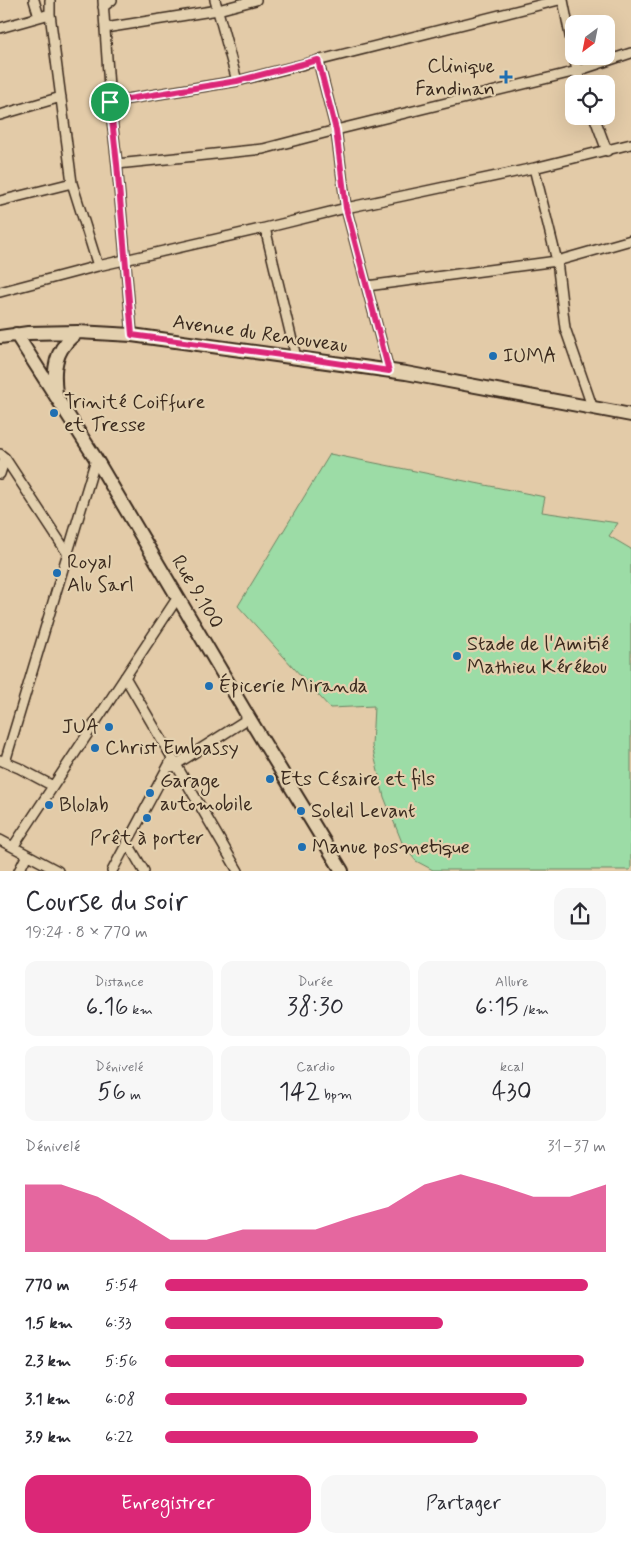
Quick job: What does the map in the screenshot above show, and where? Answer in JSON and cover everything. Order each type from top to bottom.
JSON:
[{"type":"main road","name":"Avenue du Renouveau","points":[[0,337],[16,334],[78,332],[132,335],[406,373],[631,416]]},
{"type":"main road","points":[[56,396],[54,373],[56,362],[66,343],[78,332]]},
{"type":"main road","name":"Rue 9.100","points":[[16,334],[96,459],[249,718],[342,870]]},
{"type":"street","points":[[34,0],[39,17]]},
{"type":"street","points":[[50,0],[50,14],[72,184],[98,266]]},
{"type":"street","points":[[112,0],[103,4],[110,102],[132,335]]},
{"type":"street","points":[[214,0],[237,81]]},
{"type":"street","points":[[105,28],[218,10],[256,0]]},
{"type":"street","points":[[110,102],[237,81],[559,0]]},
{"type":"street","points":[[563,0],[566,15]]},
{"type":"street","points":[[0,28],[50,14]]},
{"type":"street","points":[[117,164],[263,149],[576,71],[631,53]]},
{"type":"street","points":[[318,60],[336,130],[346,208],[389,371]]},
{"type":"street","points":[[575,65],[578,75]]},
{"type":"street","points":[[0,115],[60,97]]},
{"type":"street","points":[[597,125],[607,151]]},
{"type":"street","points":[[0,292],[98,266],[346,208],[534,168],[631,144]]},
{"type":"street","points":[[534,168],[556,261],[565,328],[593,409]]},
{"type":"street","points":[[0,201],[72,184]]},
{"type":"street","points":[[265,228],[296,357]]},
{"type":"street","points":[[367,286],[556,261],[631,240]]},
{"type":"street","points":[[3,456],[68,554]]},
{"type":"street","points":[[0,474],[3,456]]},
{"type":"street","points":[[54,786],[2,761],[96,459]]},
{"type":"street","points":[[13,847],[178,596]]},
{"type":"street","points":[[125,677],[238,870]]},
{"type":"street","points":[[112,870],[165,771],[174,762],[249,718]]},
{"type":"street","points":[[0,840],[58,870]]},
{"type":"street","points":[[128,842],[144,870]]},
{"type":"street","points":[[20,870],[27,855]]},
{"type":"green space","name":"Stade de l'Amitié Mathieu Kérékou","points":[[330,454],[545,497],[542,512],[618,523],[609,536],[631,549],[630,870],[433,870],[416,861],[403,845],[384,797],[372,746],[374,706],[330,708],[238,606]]},
{"type":"place","name":"Clinique Fandinan","points":[[506,77]]},
{"type":"place","name":"IUMA","points":[[493,356]]},
{"type":"place","name":"Trinité Coiffure et Tresse","points":[[54,413]]},
{"type":"place","name":"Royal Alu Sarl","points":[[57,573]]},
{"type":"place","name":"Stade de l'Amitié Mathieu Kérékou","points":[[457,656]]},
{"type":"place","name":"Épicerie Miranda","points":[[209,686]]},
{"type":"place","name":"JUA","points":[[109,727]]},
{"type":"place","name":"Christ Embassy","points":[[95,748]]},
{"type":"place","name":"Ets Césaire et fils","points":[[270,779]]},
{"type":"place","name":"Garage automobile","points":[[150,793]]},
{"type":"place","name":"Blolab","points":[[49,805]]},
{"type":"place","name":"Soleil Levant","points":[[301,811]]},
{"type":"place","name":"Prêt à porter","points":[[147,818]]},
{"type":"place","name":"Manue posmetique","points":[[302,847]]},
{"type":"route","points":[[318,60],[336,130],[346,208],[389,371],[132,335],[110,102],[237,81],[318,60]]}]
